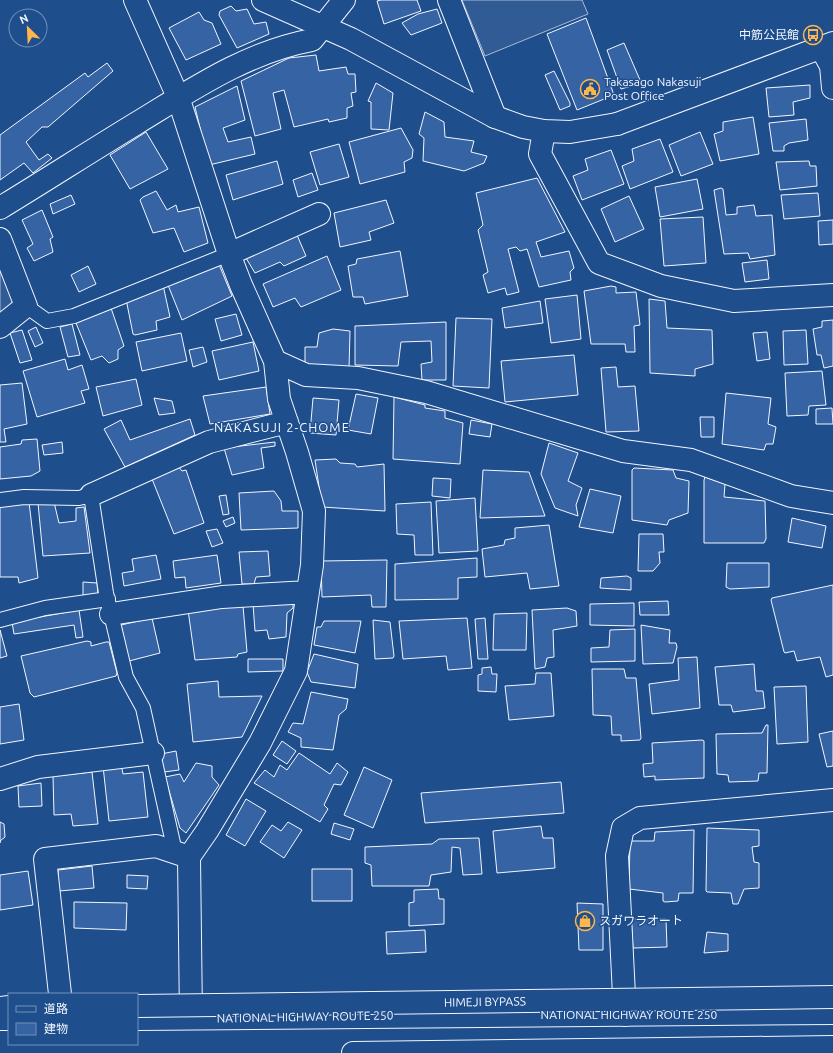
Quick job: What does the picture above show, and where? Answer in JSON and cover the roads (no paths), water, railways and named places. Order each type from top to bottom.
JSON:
[{"type":"main road","points":[[135,0],[178,97],[229,254],[241,285],[275,361],[279,400],[314,511],[312,565],[296,671],[256,749],[207,831],[182,855],[190,1018]]},
{"type":"main road","points":[[264,0],[351,39],[495,117],[523,127],[544,131],[570,132],[617,124],[827,46],[833,88]]},
{"type":"main road","points":[[0,208],[212,77],[252,57],[297,43],[312,40],[344,0]]},
{"type":"main road","points":[[449,0],[495,117]]},
{"type":"main road","points":[[544,131],[540,154],[600,263],[661,286],[734,301],[833,295]]},
{"type":"main road","points":[[229,254],[320,214]]},
{"type":"main road","points":[[0,239],[26,306],[0,327]]},
{"type":"main road","points":[[275,361],[306,375],[358,378],[426,392],[624,451],[691,460],[791,496],[833,504]]},
{"type":"main road","points":[[91,495],[209,442],[287,422]]},
{"type":"main road","points":[[109,606],[308,592]]},
{"type":"main road","points":[[0,779],[38,767],[153,753]]},
{"type":"main road","points":[[625,1014],[617,856],[623,828],[640,818],[833,800]]},
{"type":"main road","points":[[60,993],[45,859],[156,846],[182,855]]},
{"type":"main road","name":"HIMEJI BYPASS","points":[[138,1006],[833,997]]},
{"type":"main road","name":"NATIONAL HIGHWAY ROUTE 250","points":[[138,1019],[833,1013]]},
{"type":"main road","points":[[353,1053],[833,1047]]},
{"type":"lane","points":[[26,306],[47,321],[74,316],[229,254]]},
{"type":"lane","points":[[0,500],[24,497],[78,498],[91,495],[109,606],[126,677],[143,708],[153,753],[182,855]]},
{"type":"lane","points":[[0,620],[45,608],[109,606]]},
{"type":"place","name":"中筋公民館","points":[[813,35]]},
{"type":"place","name":"Takasago Nakasuji Post Office","points":[[590,89]]},
{"type":"place","name":"スガワラオート","points":[[585,921]]},
{"type":"district","name":"NAKASUJI 2-CHOME","points":[[282,427]]}]
